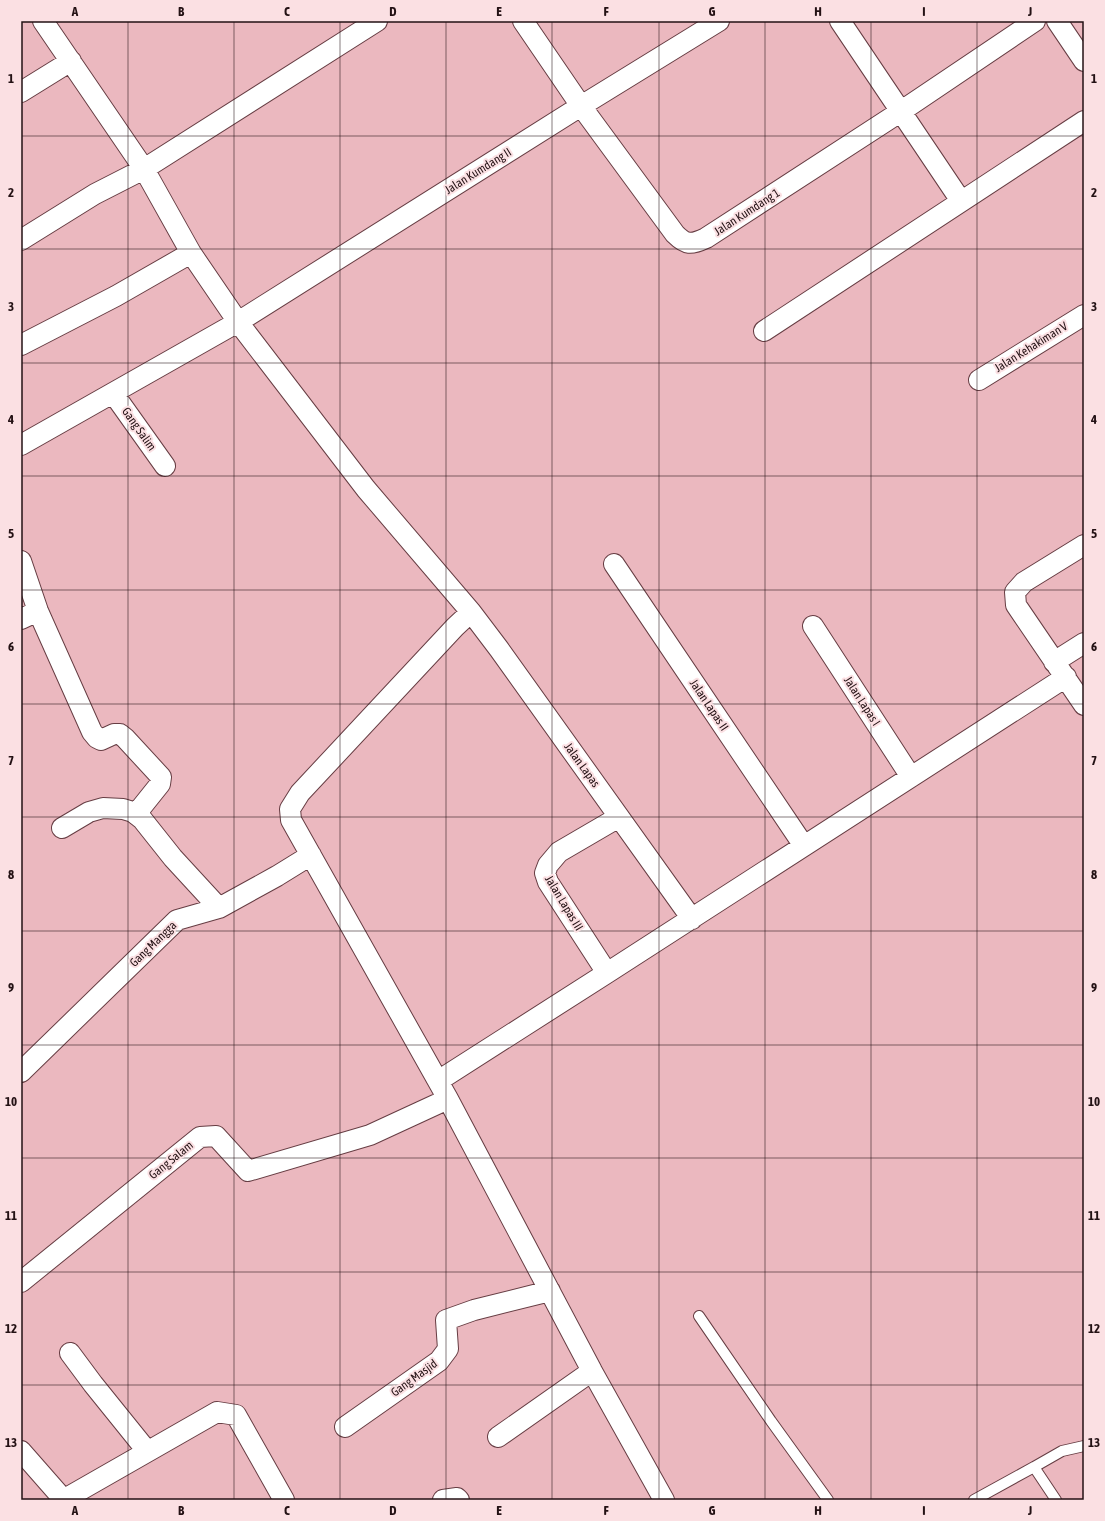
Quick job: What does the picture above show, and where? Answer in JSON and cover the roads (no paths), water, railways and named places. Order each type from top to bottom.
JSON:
[{"type":"street","name":"Jalan Lapas","points":[[43,21],[144,169],[191,253],[238,322],[366,489],[471,612],[500,649],[692,919]]},
{"type":"street","points":[[21,240],[95,194],[144,169],[377,21]]},
{"type":"street","name":"Jalan Kumdang 1","points":[[523,21],[581,106],[675,234],[683,242],[690,243],[696,243],[706,238],[900,112],[1035,21]]},
{"type":"street","name":"Jalan Kumdang II","points":[[21,445],[238,322],[719,21]]},
{"type":"street","points":[[840,21],[961,201]]},
{"type":"street","points":[[1057,21],[1084,61]]},
{"type":"street","points":[[21,92],[71,61]]},
{"type":"street","points":[[764,331],[1084,121]]},
{"type":"street","points":[[21,345],[116,296],[191,253]]},
{"type":"street","name":"Jalan Kehakiman V","points":[[979,380],[1084,315]]},
{"type":"street","name":"Gang Salim","points":[[113,393],[165,466]]},
{"type":"street","points":[[1084,545],[1024,582],[1015,592],[1016,606],[1084,705]]},
{"type":"street","points":[[21,561],[29,615],[92,732],[101,740],[114,734],[120,734],[160,777],[160,784],[136,814]]},
{"type":"street","name":"Jalan Lapas II","points":[[614,564],[804,846]]},
{"type":"street","points":[[471,612],[454,627],[300,793],[290,809],[291,820],[448,1099],[592,1371],[664,1500]]},
{"type":"street","name":"Jalan Lapas I","points":[[813,626],[911,777]]},
{"type":"street","points":[[1054,662],[1084,643]]},
{"type":"street","points":[[438,1081],[607,974],[1066,677]]},
{"type":"street","points":[[62,828],[89,812],[103,808],[123,809],[136,814],[173,858],[219,908]]},
{"type":"street","name":"Jalan Lapas III","points":[[607,974],[548,882],[545,873],[548,865],[559,852],[619,817]]},
{"type":"street","name":"Gang Mangga","points":[[21,1072],[177,920],[219,908],[277,876],[311,855]]},
{"type":"street","name":"Gang Salam","points":[[21,1282],[200,1137],[216,1136],[248,1171],[370,1135],[448,1099]]},
{"type":"street","name":"Gang Masjid","points":[[345,1427],[439,1361],[448,1349],[446,1320],[474,1310],[550,1291]]},
{"type":"street","points":[[70,1353],[147,1451]]},
{"type":"street","points":[[498,1437],[592,1371]]},
{"type":"street","points":[[21,1451],[64,1500],[217,1412],[236,1415],[284,1500]]},
{"type":"street","points":[[443,1500],[457,1498],[459,1500]]},
{"type":"lane","points":[[699,1316],[771,1421],[828,1500]]},
{"type":"lane","points":[[974,1500],[1062,1451],[1084,1446]]},
{"type":"lane","points":[[1034,1467],[1056,1500]]}]
